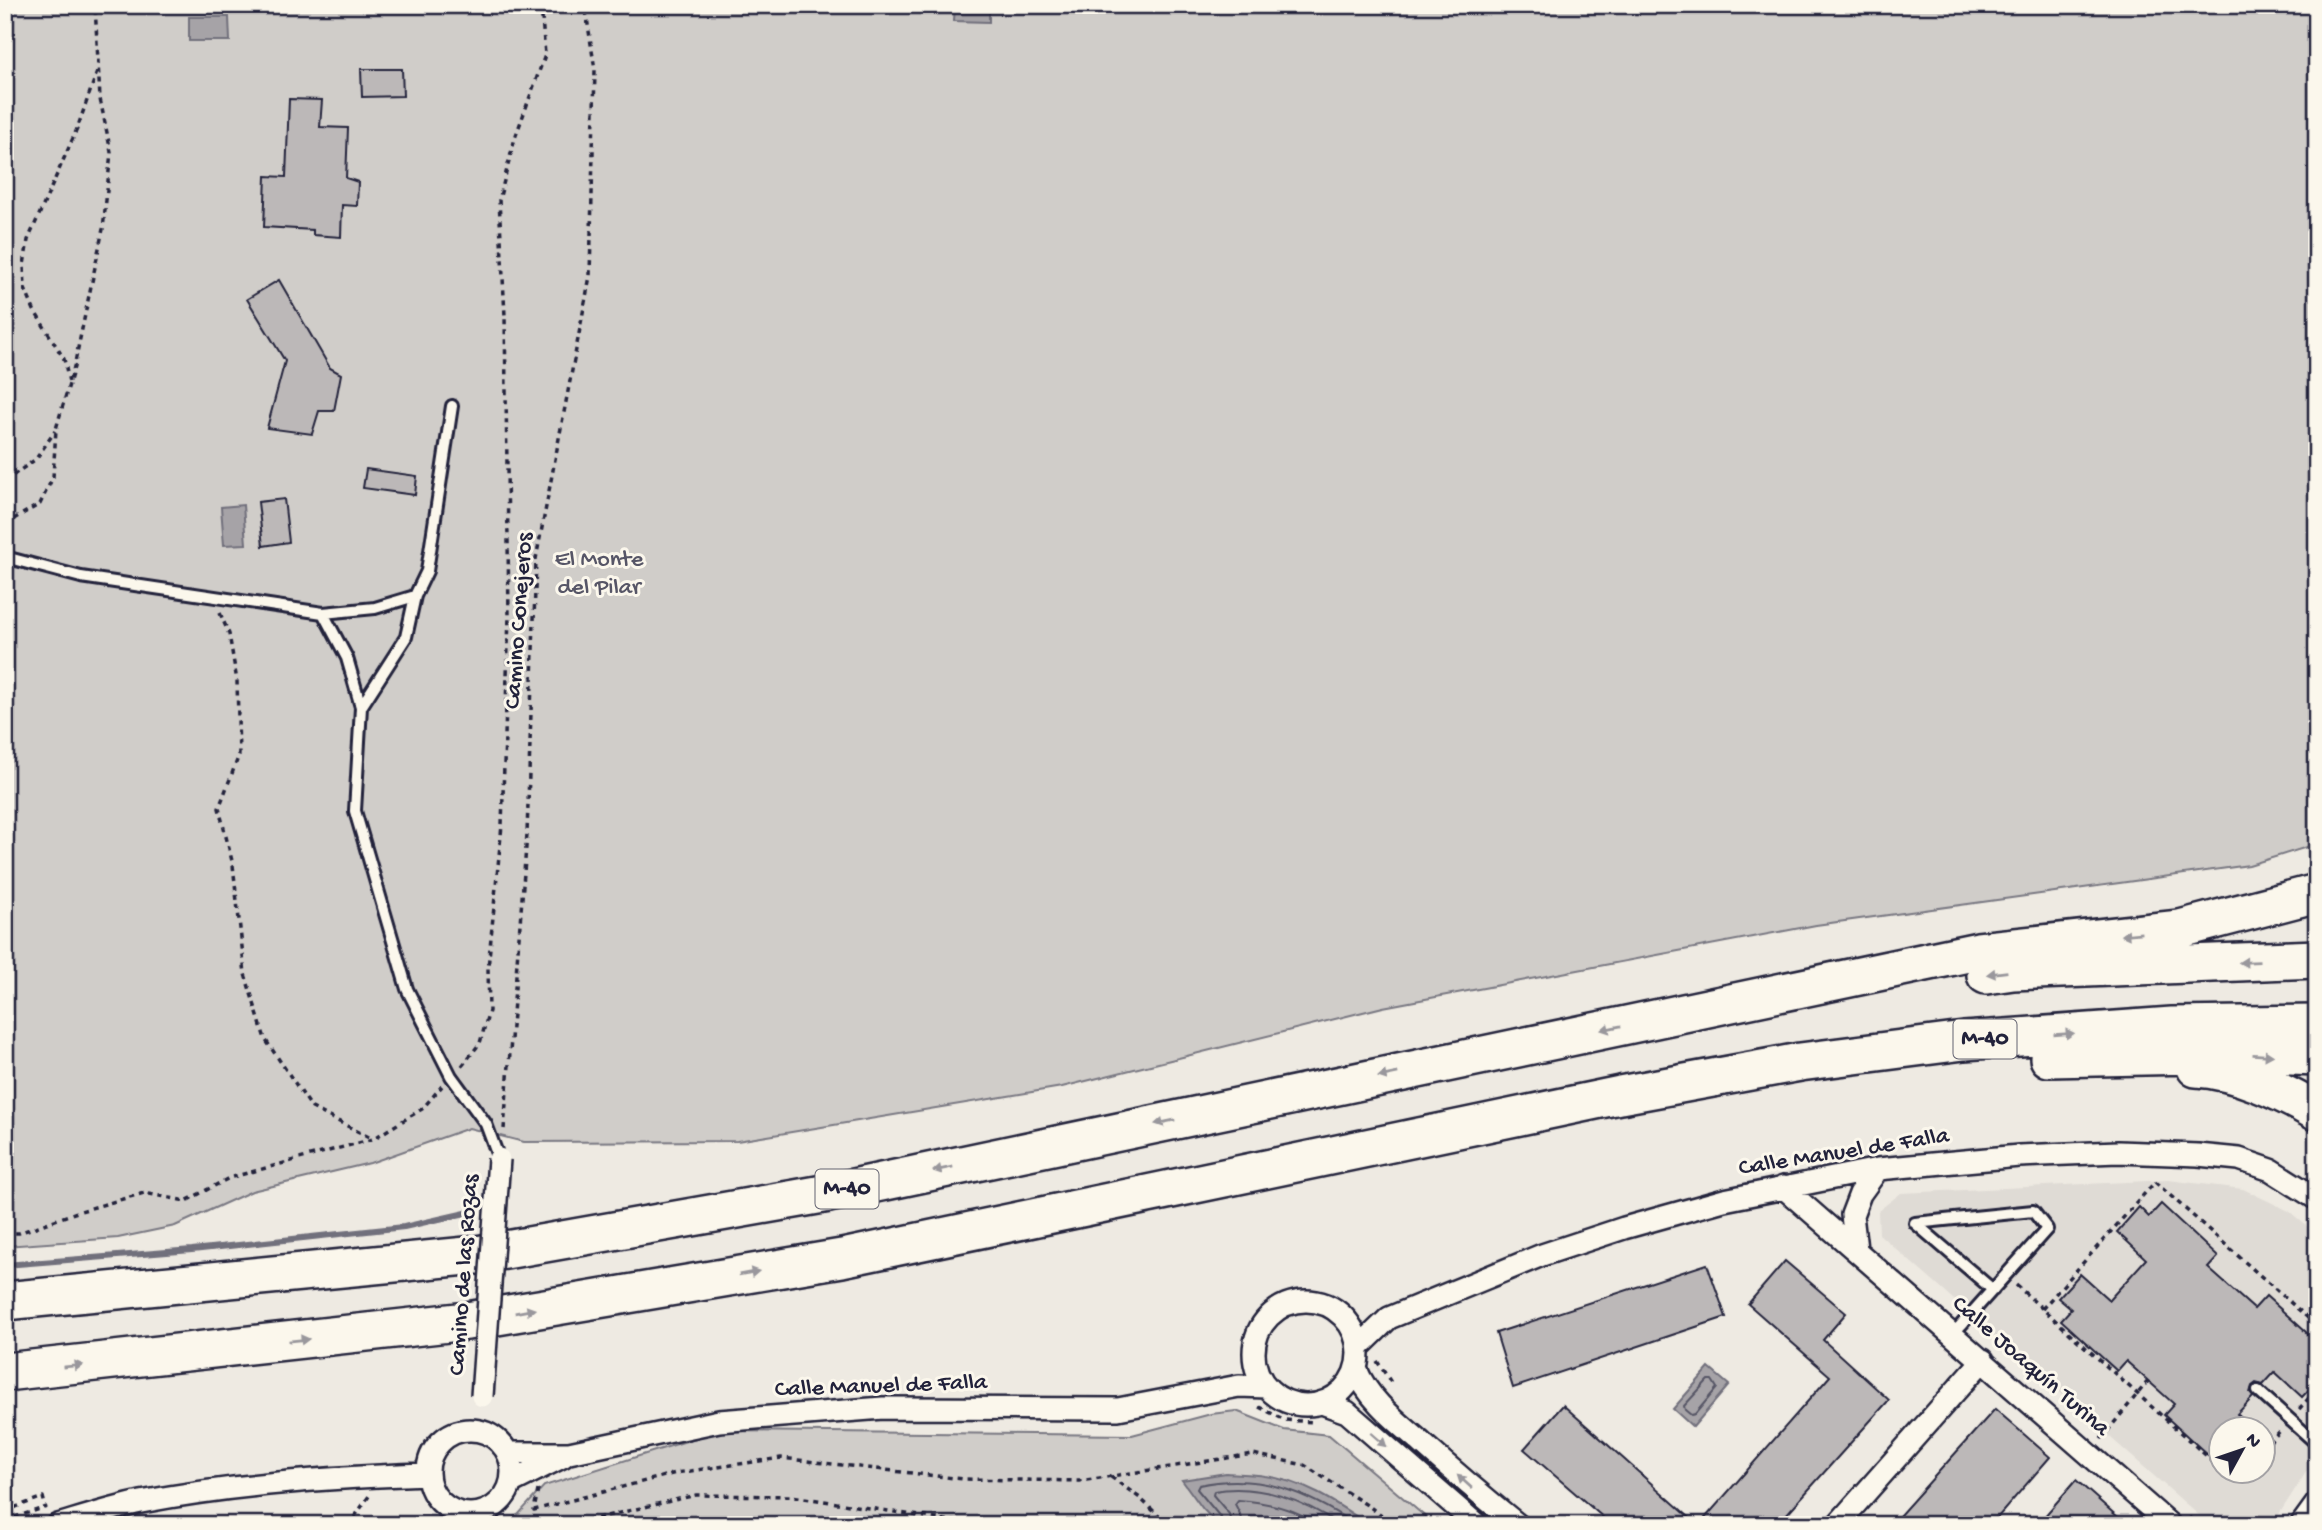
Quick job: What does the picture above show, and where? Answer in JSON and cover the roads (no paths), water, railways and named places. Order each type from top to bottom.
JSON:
[{"type":"highway","points":[[2180,929],[2317,893]]},
{"type":"highway","points":[[1677,1013],[1978,951],[2180,929],[2317,919]]},
{"type":"highway","name":"M-40","points":[[5,1301],[477,1255],[829,1193],[1677,1013],[2013,971],[2317,959]]},
{"type":"highway","name":"M-40","points":[[5,1372],[467,1321],[842,1258],[1657,1088],[1800,1062],[1964,1041],[2172,1026],[2317,1024]]},
{"type":"highway","points":[[1657,1088],[1762,1088],[2017,1059],[2241,1054],[2317,1057]]},
{"type":"highway","points":[[2017,1059],[2211,1068],[2286,1093],[2317,1112]]},
{"type":"street","name":"Calle Manuel de Falla","points":[[1343,1316],[1389,1318],[1554,1251],[1661,1217],[1783,1186],[1878,1169],[2019,1156],[2118,1152],[2198,1155],[2239,1159],[2271,1170],[2317,1199]]},
{"type":"street","name":"Camino de las Rozas","points":[[479,1430],[499,1159]]},
{"type":"street","points":[[1856,1249],[1852,1215],[1860,1194],[1878,1169]]},
{"type":"street","name":"Calle Joaquín Turina","points":[[1783,1186],[2170,1525]]},
{"type":"street","points":[[1357,1359],[1348,1384],[1337,1395],[1322,1403],[1302,1405],[1283,1400],[1267,1387],[1260,1377],[1254,1352],[1256,1337],[1273,1312],[1301,1301],[1316,1302],[1343,1316],[1353,1331],[1363,1385],[1385,1410],[1518,1525]]},
{"type":"street","name":"Calle Manuel de Falla","points":[[1357,1359],[1389,1318]]},
{"type":"street","name":"Calle Manuel de Falla","points":[[1196,1393],[1230,1375],[1254,1352]]},
{"type":"street","points":[[1837,1525],[1983,1360]]},
{"type":"street","name":"Calle Manuel de Falla","points":[[509,1453],[569,1453],[719,1421],[883,1408],[1118,1409],[1238,1386],[1267,1387]]},
{"type":"street","points":[[1322,1403],[1346,1412],[1477,1525]]},
{"type":"street","points":[[466,1429],[491,1434],[502,1442],[509,1453],[513,1467],[512,1482],[500,1502],[478,1519],[467,1514],[455,1518],[432,1489],[428,1474],[429,1461],[442,1439],[454,1432],[466,1429]]},
{"type":"street","name":"Calle Manuel de Falla","points":[[512,1482],[569,1453]]},
{"type":"street","points":[[53,1520],[240,1486],[428,1474]]},
{"type":"street","points":[[2301,1525],[2317,1503]]},
{"type":"lane","points":[[361,707],[406,637],[415,596],[427,571],[452,406]]},
{"type":"lane","points":[[5,557],[80,577],[323,613],[375,608],[415,596]]},
{"type":"lane","points":[[323,613],[347,658],[361,707],[355,811],[407,989],[451,1076],[486,1124],[499,1159]]},
{"type":"lane","points":[[1953,1334],[1993,1290],[2047,1229],[2033,1211],[1914,1223],[1993,1290]]},
{"type":"lane","points":[[2258,1391],[2317,1444]]},
{"type":"water","points":[[955,5],[989,5],[989,22],[954,21]]},
{"type":"water","points":[[189,17],[229,17],[230,41],[189,41]]},
{"type":"water","points":[[243,505],[246,544],[224,545],[221,507]]},
{"type":"water","points":[[1709,1368],[1729,1385],[1693,1427],[1673,1409]]},
{"type":"water","points":[[1226,1473],[1260,1475],[1292,1482],[1330,1500],[1366,1523],[1218,1525],[1182,1480]]},
{"type":"waterway","points":[[5,1265],[192,1250],[404,1227],[470,1212]]},
{"type":"park label","name":"El Monte del Pilar","points":[[599,574]]}]
